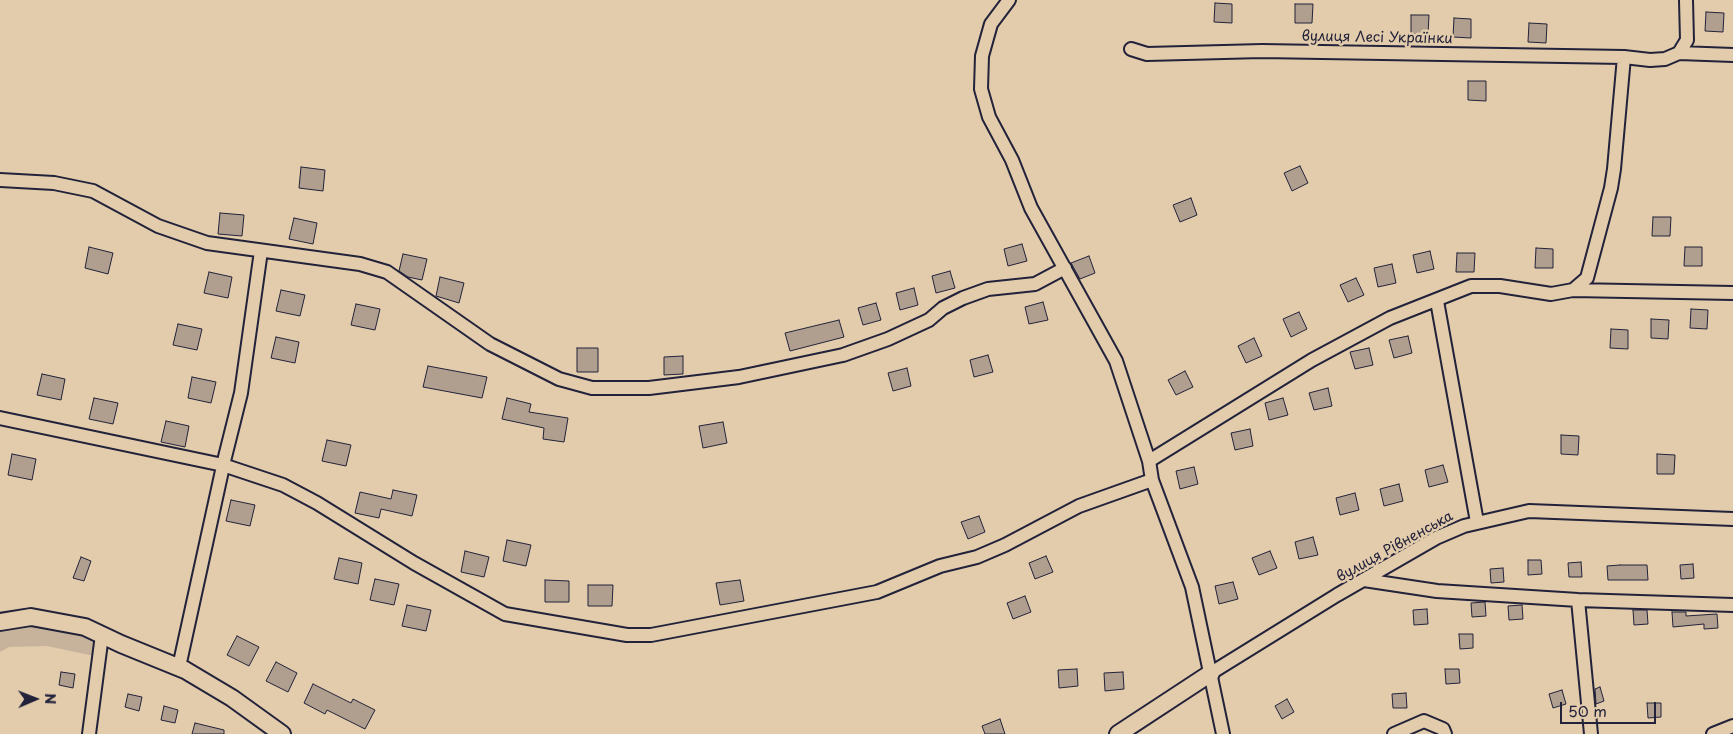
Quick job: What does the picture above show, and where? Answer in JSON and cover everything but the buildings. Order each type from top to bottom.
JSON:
[{"type":"street","points":[[1009,0],[991,24],[982,56],[981,88],[989,117],[1012,160],[1031,208],[1116,361],[1149,461],[1152,480],[1192,587],[1223,734]]},
{"type":"street","points":[[1679,53],[1687,40],[1686,0]]},
{"type":"street","name":"вулиця Лесі Українки","points":[[1131,49],[1147,54],[1262,51],[1650,60],[1665,59],[1679,53],[1733,55]]},
{"type":"street","points":[[1573,290],[1587,278],[1610,188],[1614,169],[1624,58]]},
{"type":"street","points":[[0,180],[54,183],[93,191],[158,226],[207,243],[360,264],[387,272],[490,344],[527,364],[559,378],[592,388],[612,389],[739,377],[843,355],[888,339],[929,320],[943,308],[963,298],[988,289],[1035,284],[1065,268]]},
{"type":"street","points":[[180,668],[223,465],[241,393],[261,251]]},
{"type":"street","points":[[1149,461],[1312,360],[1390,318],[1471,286],[1500,286],[1551,294],[1573,290],[1733,293]]},
{"type":"street","points":[[1437,301],[1478,522]]},
{"type":"street","points":[[0,418],[223,465],[283,485],[317,503],[414,563],[505,614],[627,635],[651,635],[878,592],[940,566],[977,557],[1005,545],[1079,506],[1152,480]]},
{"type":"street","name":"вулиця Рівненська","points":[[1211,673],[1436,538],[1478,522],[1529,511],[1733,519]]},
{"type":"street","points":[[1364,580],[1437,591],[1578,600],[1733,605]]},
{"type":"street","points":[[1578,600],[1590,734]]},
{"type":"street","points":[[0,622],[31,616],[84,627],[180,668],[232,698],[282,734]]},
{"type":"street","points":[[88,734],[102,635]]},
{"type":"street","points":[[1118,734],[1211,673]]},
{"type":"street","points":[[1394,734],[1424,721],[1444,729],[1445,734]]},
{"type":"street","points":[[1712,734],[1733,726]]},
{"type":"shaded area","points":[[13,619],[102,635],[99,657],[47,646],[9,647],[0,652],[0,622]]}]
